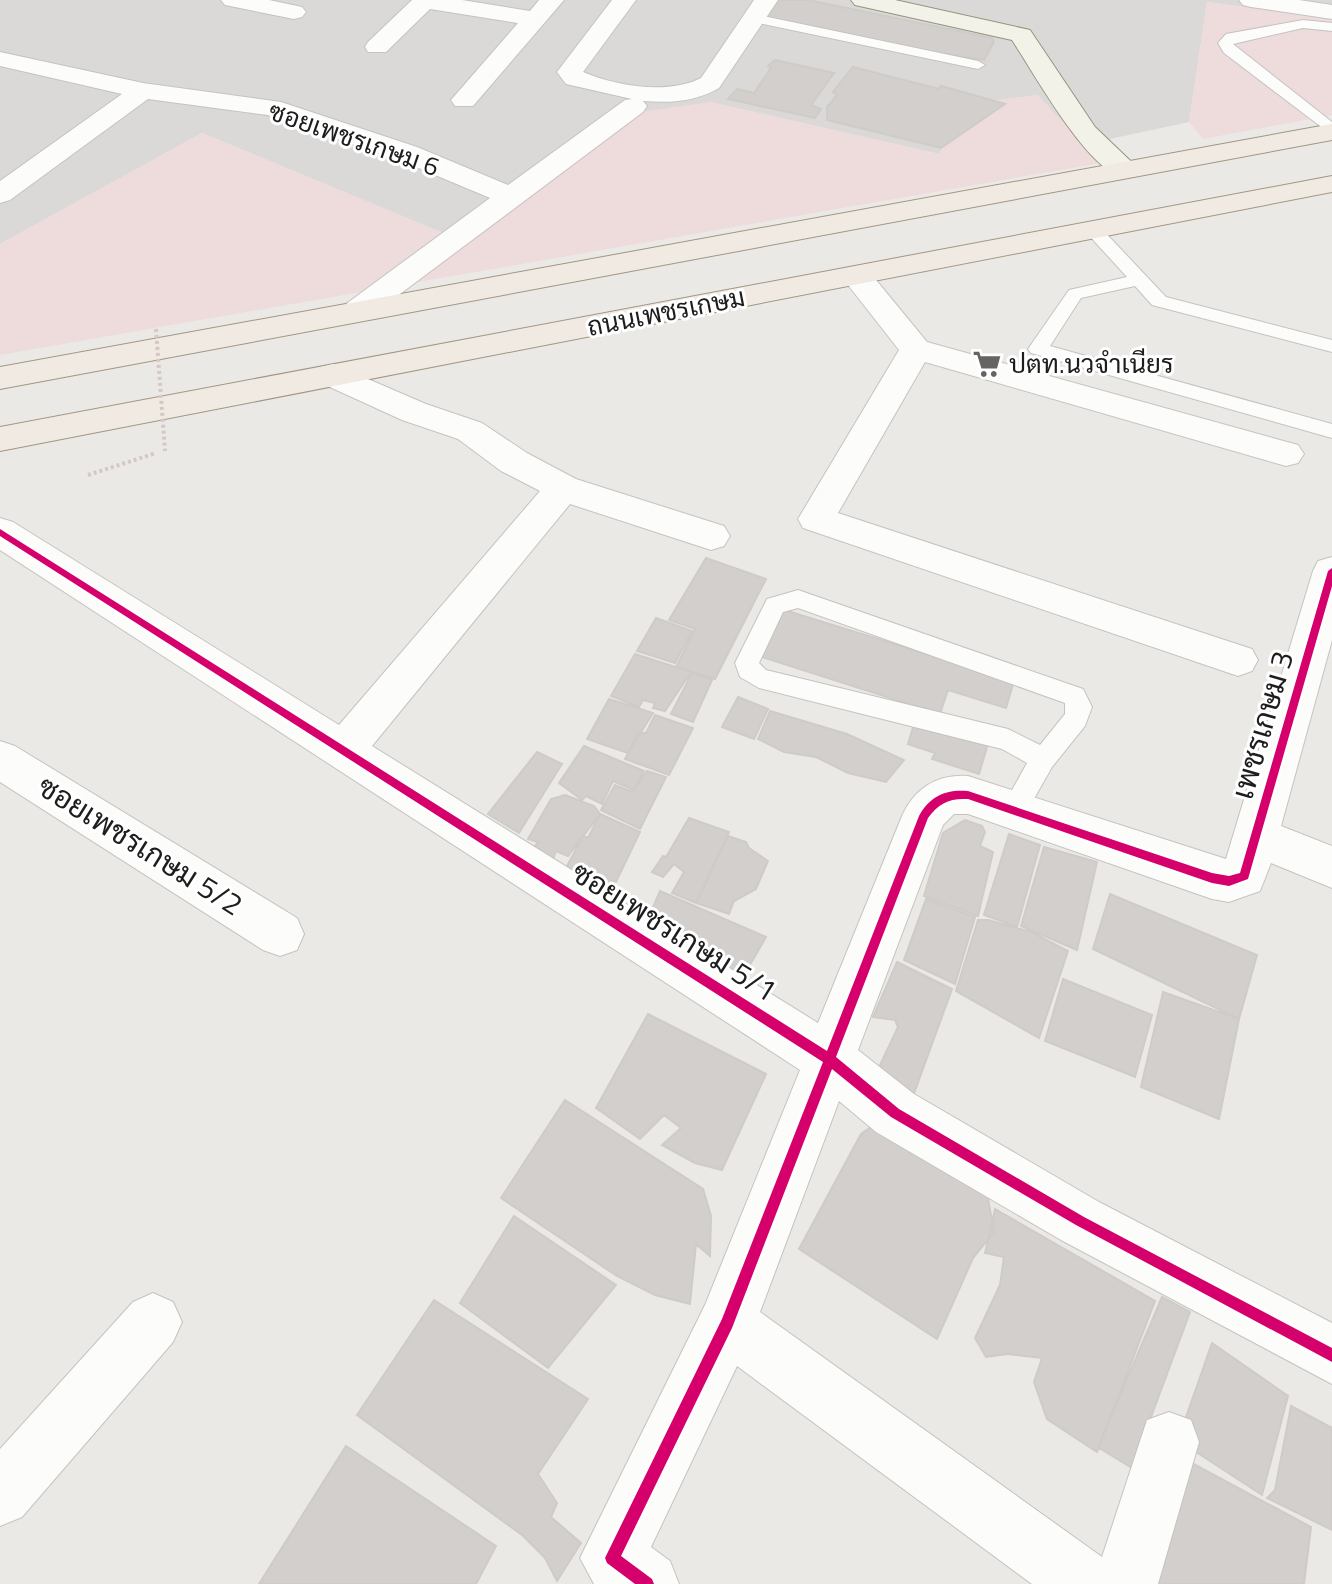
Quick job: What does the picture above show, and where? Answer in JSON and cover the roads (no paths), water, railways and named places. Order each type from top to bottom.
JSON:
[{"type":"main road","name":"ถนนเพชรเกษม","points":[[0,378],[1332,131]]},
{"type":"main road","name":"ถนนเพชรเกษม","points":[[0,439],[1332,184]]},
{"type":"street","points":[[233,0],[294,12]]},
{"type":"street","points":[[377,47],[425,0],[535,19]]},
{"type":"street","points":[[464,100],[552,0]]},
{"type":"street","points":[[624,0],[573,66],[570,72],[575,79],[650,94],[698,89],[709,83],[760,9]]},
{"type":"street","points":[[863,0],[1021,35],[1085,132],[1126,170]]},
{"type":"street","points":[[1251,0],[1291,3],[1332,12]]},
{"type":"street","name":"ซอยเพชรเกษม 6","points":[[2,60],[143,91],[272,108],[407,153],[512,197]]},
{"type":"street","points":[[0,194],[143,91]]},
{"type":"street","points":[[357,311],[423,258],[512,197],[634,106]]},
{"type":"street","points":[[856,276],[916,349],[1286,454]]},
{"type":"street","points":[[916,349],[816,519],[1238,660]]},
{"type":"street","points":[[333,375],[414,412],[470,431],[514,462],[563,488],[711,536]]},
{"type":"street","points":[[354,737],[563,488]]},
{"type":"street","name":"ซอยเพชรเกษม 5/1","points":[[0,532],[829,1059],[895,1113],[1080,1221],[1332,1355]]},
{"type":"street","name":"เพชรเกษม 3","points":[[1014,810],[1229,881],[1244,876],[1324,630],[1332,571]]},
{"type":"street","name":"ซอยเพชรเกษม 5/2","points":[[0,759],[280,934]]},
{"type":"street","points":[[617,1575],[727,1323],[924,816],[933,802],[951,794],[968,795],[1014,810]]},
{"type":"street","points":[[1256,837],[1332,867]]},
{"type":"street","points":[[0,1495],[153,1322]]},
{"type":"street","points":[[727,1323],[1086,1584]]},
{"type":"street","points":[[1126,1584],[1169,1442]]},
{"type":"lane","points":[[760,9],[978,65]]},
{"type":"lane","points":[[1332,27],[1303,24],[1231,37],[1225,43],[1229,50],[1332,131]]},
{"type":"lane","points":[[1093,230],[1159,301],[1332,346]]},
{"type":"lane","points":[[1140,280],[1075,294],[1038,349],[1332,431]]},
{"type":"lane","points":[[1014,810],[1043,759],[1076,719],[1080,707],[1074,696],[798,599],[775,605],[747,663],[749,670],[759,678],[996,736],[1026,748],[1043,759]]},
{"type":"place","name":"ปตท.นวจำเนียร","points":[[987,364]]}]
